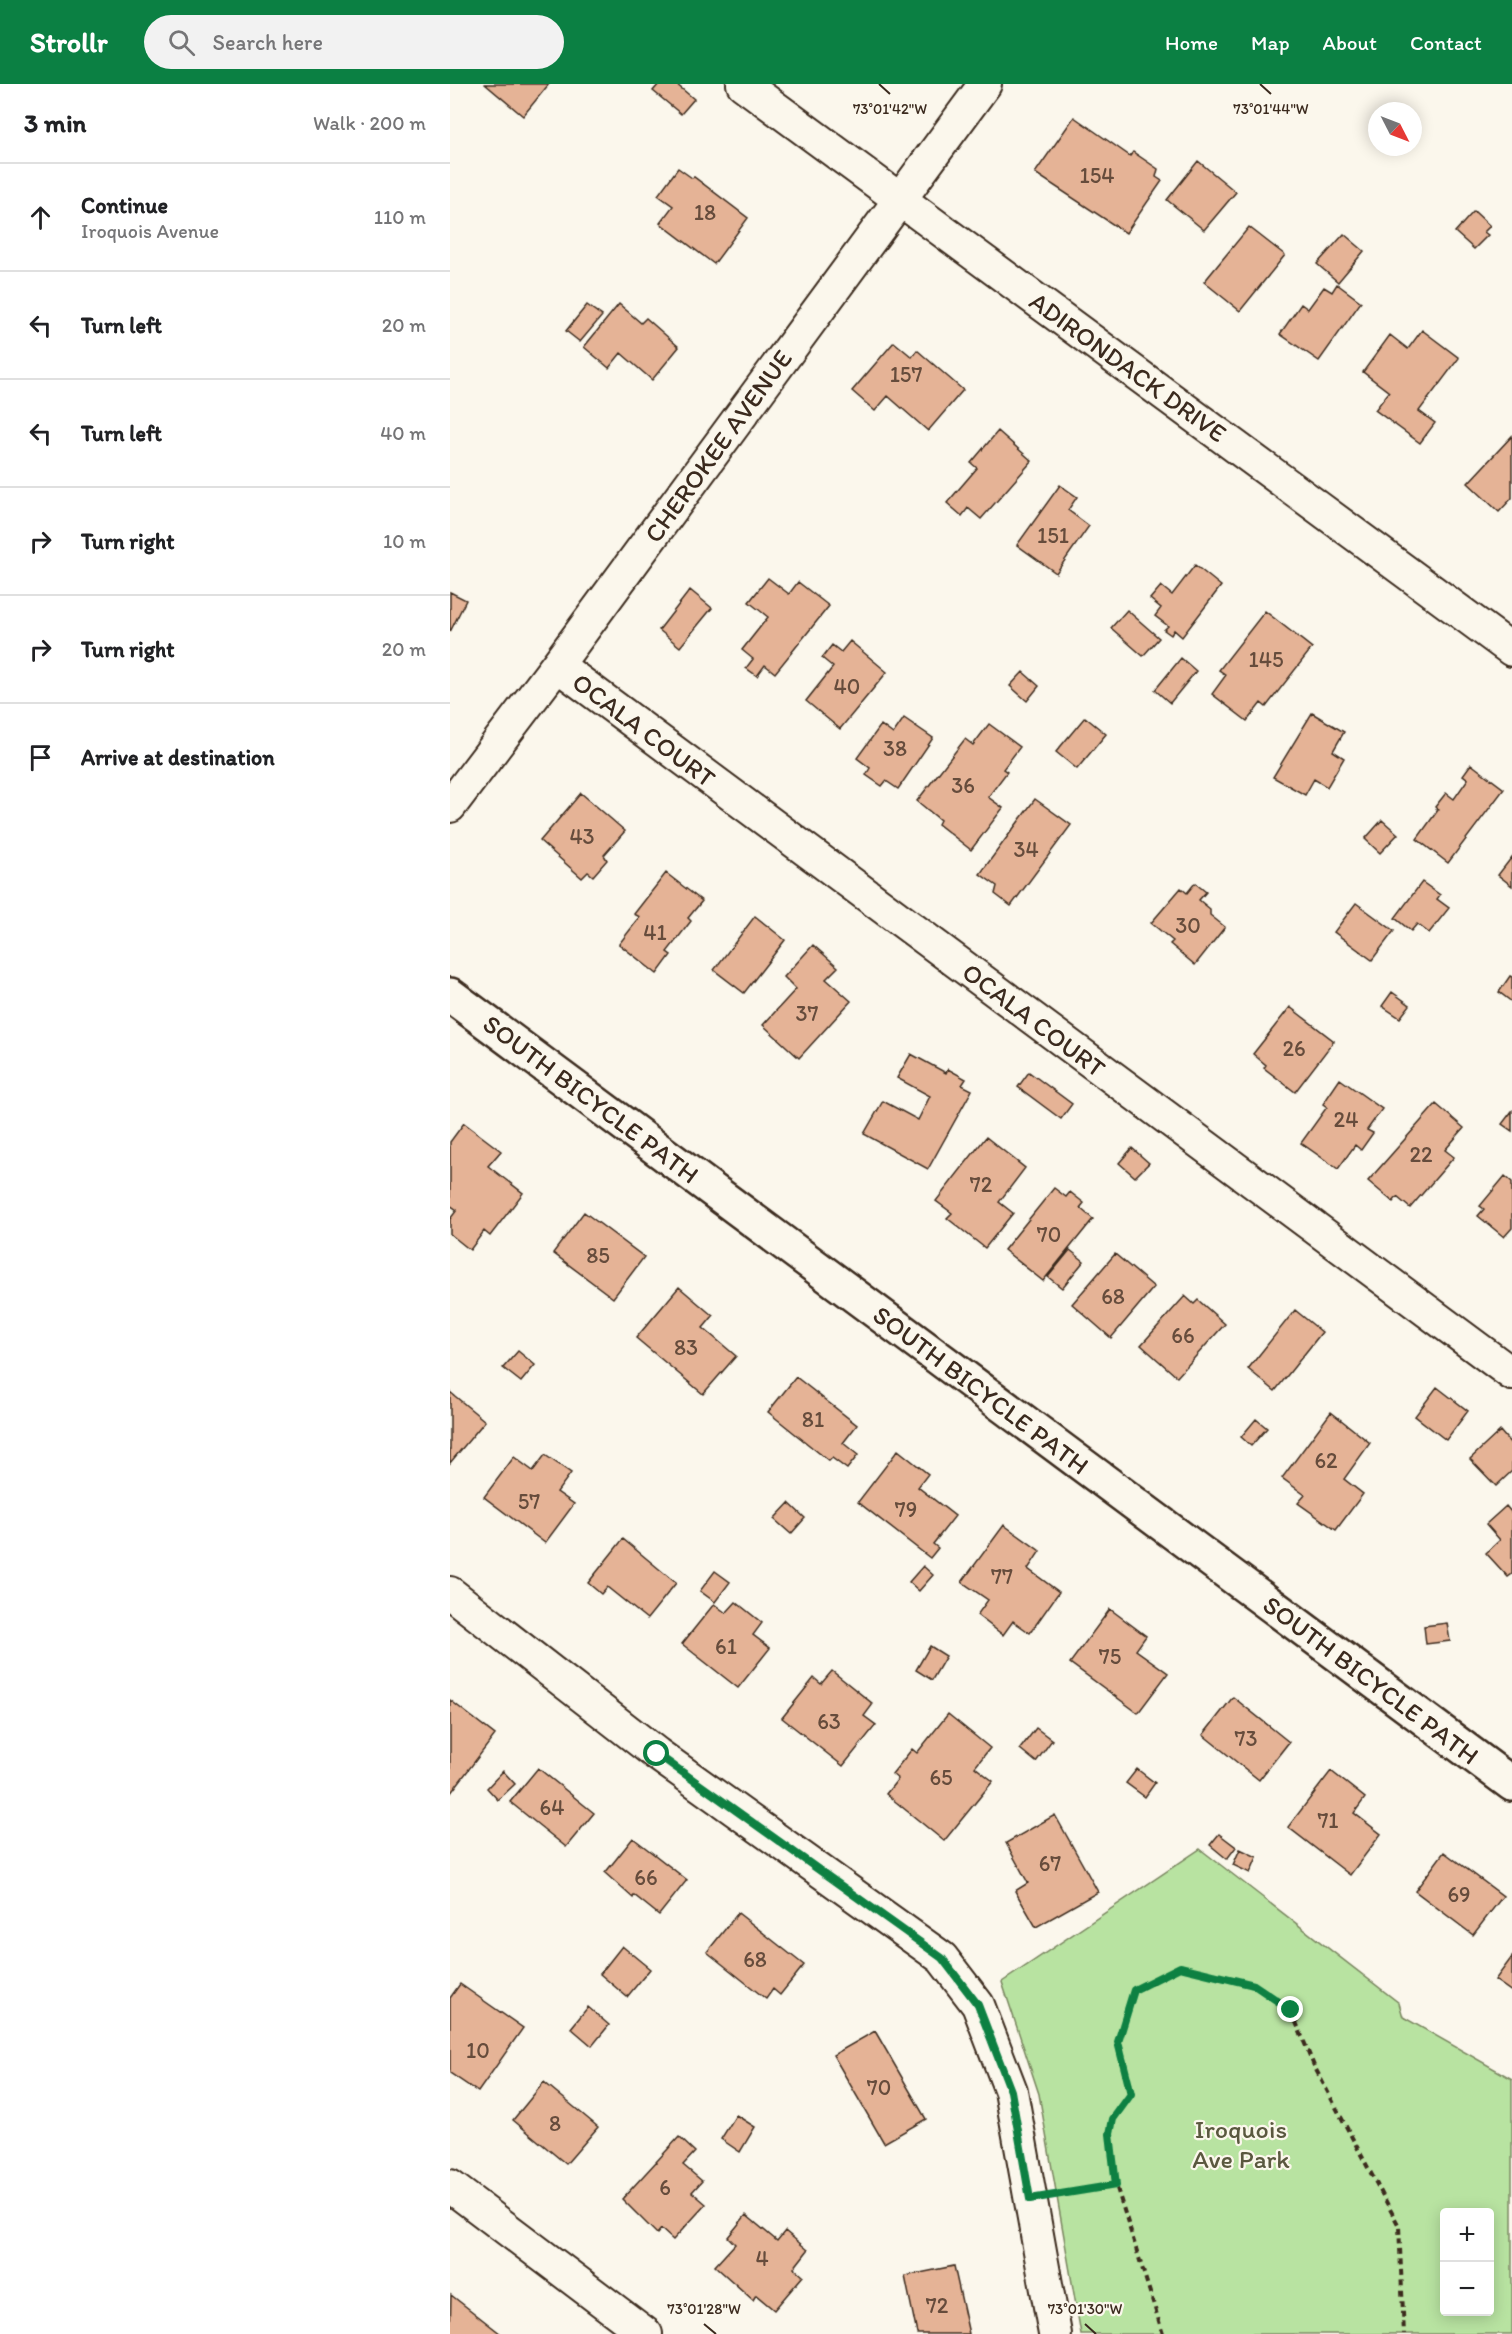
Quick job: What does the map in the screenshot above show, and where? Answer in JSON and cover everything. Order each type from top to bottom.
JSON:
[{"type":"street","name":"ADIRONDACK DRIVE","points":[[743,84],[1512,650]]},
{"type":"street","name":"CHEROKEE AVENUE","points":[[450,806],[557,665],[984,84]]},
{"type":"street","name":"OCALA COURT","points":[[557,665],[1512,1374]]},
{"type":"street","name":"SOUTH BICYCLE PATH","points":[[450,995],[1512,1784]]},
{"type":"street","points":[[450,1593],[657,1754],[942,1958],[978,2005],[1011,2091],[1055,2334]]},
{"type":"street","points":[[450,2186],[646,2334]]},
{"type":"path","points":[[1163,2334],[1116,2185],[1110,2134],[1113,2119],[1131,2094],[1118,2042],[1134,1990],[1180,1967],[1254,1985],[1291,2010],[1314,2066],[1400,2226],[1404,2334]]},
{"type":"path","points":[[1030,2199],[1116,2185]]},
{"type":"green space","name":"Iroquois Ave Park","points":[[1200,1849],[1399,2003],[1403,2017],[1512,2079],[1512,2334],[1081,2334],[1039,2094],[1002,1982]]},
{"type":"building","points":[[485,84],[549,84],[523,116]]},
{"type":"building","points":[[659,84],[676,84],[694,99],[681,114],[653,91]]},
{"type":"building","points":[[1074,117],[1130,156],[1133,152],[1158,169],[1156,177],[1162,181],[1126,233],[1035,173]]},
{"type":"building","points":[[1198,161],[1236,192],[1204,230],[1167,200]]},
{"type":"building","points":[[678,168],[692,178],[694,177],[748,218],[714,264],[660,223],[673,206],[658,195]]},
{"type":"building","points":[[1474,211],[1490,226],[1484,232],[1488,235],[1474,249],[1455,232]]},
{"type":"building","points":[[1249,227],[1285,255],[1240,311],[1204,282]]},
{"type":"building","points":[[1344,234],[1364,251],[1338,282],[1317,264]]},
{"type":"building","points":[[1337,284],[1361,302],[1319,361],[1280,334],[1301,304],[1308,309],[1324,287],[1332,292]]},
{"type":"building","points":[[619,304],[641,323],[646,318],[679,347],[652,380],[621,353],[609,368],[584,347]]},
{"type":"building","points":[[587,305],[602,316],[580,342],[566,331]]},
{"type":"building","points":[[1422,330],[1459,358],[1419,411],[1435,423],[1420,443],[1375,410],[1389,392],[1363,372],[1390,335],[1408,349]]},
{"type":"building","points":[[894,342],[912,357],[917,350],[963,390],[928,431],[888,396],[875,411],[852,391]]},
{"type":"building","points":[[998,431],[1032,461],[981,519],[968,508],[962,516],[947,503],[977,468],[971,463]]},
{"type":"building","points":[[1512,436],[1512,498],[1499,512],[1468,483]]},
{"type":"building","points":[[1060,485],[1077,497],[1068,510],[1089,526],[1056,573],[1017,545]]},
{"type":"building","points":[[1195,565],[1221,586],[1182,637],[1174,630],[1171,635],[1164,630],[1168,626],[1155,616],[1161,608],[1150,599],[1161,586],[1172,595]]},
{"type":"building","points":[[768,578],[789,594],[798,582],[829,606],[775,673],[765,665],[757,676],[746,668],[753,659],[742,650],[768,617],[749,602]]},
{"type":"building","points":[[690,590],[712,608],[680,647],[659,630]]},
{"type":"building","points":[[450,592],[466,600],[450,632]]},
{"type":"building","points":[[1127,610],[1159,638],[1143,656],[1111,628]]},
{"type":"building","points":[[1265,611],[1312,648],[1266,707],[1261,703],[1247,721],[1212,694],[1226,675],[1219,670]]},
{"type":"building","points":[[850,641],[887,672],[840,729],[806,701],[833,667],[822,658],[832,645],[841,652]]},
{"type":"building","points":[[1181,658],[1196,671],[1170,703],[1155,690]]},
{"type":"building","points":[[1023,672],[1039,686],[1027,701],[1010,686]]},
{"type":"building","points":[[1312,713],[1344,732],[1333,751],[1344,758],[1327,787],[1314,779],[1305,795],[1273,777]]},
{"type":"building","points":[[1085,717],[1106,734],[1077,769],[1056,752]]},
{"type":"building","points":[[904,718],[933,738],[898,789],[886,781],[882,786],[866,775],[870,768],[857,758],[881,725],[893,734]]},
{"type":"building","points":[[989,724],[1020,747],[1003,769],[1007,772],[988,797],[1003,808],[971,850],[938,824],[940,820],[917,801],[965,739],[973,745]]},
{"type":"building","points":[[1471,764],[1504,789],[1448,863],[1417,839],[1438,810],[1435,807],[1446,793],[1454,799],[1468,779],[1463,775]]},
{"type":"building","points":[[581,793],[625,831],[604,855],[607,860],[593,876],[588,872],[582,878],[540,841]]},
{"type":"building","points":[[1035,799],[1071,825],[1011,906],[995,894],[997,886],[980,874]]},
{"type":"building","points":[[1382,820],[1398,834],[1380,853],[1365,839]]},
{"type":"building","points":[[1512,857],[1512,886],[1498,875]]},
{"type":"building","points":[[666,873],[702,901],[688,918],[691,921],[667,952],[671,955],[657,974],[619,944],[640,917],[634,914]]},
{"type":"building","points":[[1422,882],[1440,895],[1437,899],[1449,908],[1429,933],[1417,924],[1411,931],[1395,918]]},
{"type":"building","points":[[1195,883],[1206,892],[1199,900],[1210,909],[1210,915],[1225,927],[1195,965],[1170,944],[1173,941],[1151,923],[1181,888],[1187,893]]},
{"type":"building","points":[[1356,903],[1394,931],[1372,960],[1334,932]]},
{"type":"building","points":[[755,916],[785,940],[744,993],[714,970]]},
{"type":"building","points":[[813,945],[838,967],[826,979],[851,1001],[799,1058],[763,1025],[796,989],[784,977]]},
{"type":"building","points":[[1510,976],[1512,977],[1512,1002],[1499,992]]},
{"type":"building","points":[[1392,992],[1410,1005],[1400,1018],[1382,1006]]},
{"type":"building","points":[[1290,1007],[1334,1041],[1295,1092],[1264,1068],[1266,1065],[1253,1054]]},
{"type":"building","points":[[911,1054],[946,1073],[948,1069],[966,1079],[962,1085],[972,1090],[928,1169],[864,1134],[883,1101],[918,1120],[930,1096],[897,1078]]},
{"type":"building","points":[[1029,1072],[1072,1104],[1061,1119],[1018,1087]]},
{"type":"building","points":[[1340,1079],[1382,1109],[1367,1130],[1373,1133],[1361,1150],[1355,1145],[1338,1169],[1301,1143],[1327,1107],[1323,1104]]},
{"type":"building","points":[[1436,1104],[1464,1128],[1445,1150],[1454,1157],[1410,1208],[1397,1197],[1393,1202],[1368,1181]]},
{"type":"building","points":[[1512,1111],[1512,1131],[1502,1124]]},
{"type":"building","points":[[464,1123],[501,1151],[488,1166],[523,1193],[490,1236],[484,1231],[470,1250],[450,1234],[450,1219],[457,1210],[450,1205],[450,1142]]},
{"type":"building","points":[[986,1137],[1025,1168],[999,1202],[1013,1213],[985,1248],[947,1218],[952,1213],[936,1201]]},
{"type":"building","points":[[1132,1148],[1149,1163],[1135,1177],[1119,1163]]},
{"type":"building","points":[[1505,1176],[1512,1182],[1512,1228],[1504,1237],[1478,1216],[1484,1209],[1480,1206]]},
{"type":"building","points":[[1054,1188],[1066,1197],[1070,1192],[1084,1203],[1080,1208],[1093,1219],[1043,1281],[1004,1250]]},
{"type":"building","points":[[584,1212],[644,1257],[613,1298],[553,1253]]},
{"type":"building","points":[[1070,1250],[1084,1261],[1062,1288],[1048,1277]]},
{"type":"building","points":[[1115,1254],[1154,1287],[1111,1338],[1072,1304]]},
{"type":"building","points":[[679,1287],[713,1316],[703,1328],[736,1356],[703,1394],[636,1338]]},
{"type":"building","points":[[1185,1296],[1194,1304],[1198,1300],[1225,1324],[1177,1377],[1141,1345]]},
{"type":"building","points":[[1295,1310],[1322,1332],[1275,1391],[1248,1369]]},
{"type":"building","points":[[518,1351],[535,1365],[521,1382],[503,1368]]},
{"type":"building","points":[[796,1377],[857,1425],[843,1443],[858,1455],[847,1469],[832,1458],[829,1461],[768,1412]]},
{"type":"building","points":[[1437,1387],[1468,1411],[1446,1440],[1415,1416]]},
{"type":"building","points":[[450,1392],[485,1421],[450,1463]]},
{"type":"building","points":[[1331,1412],[1370,1443],[1344,1479],[1363,1494],[1336,1530],[1298,1503],[1305,1495],[1282,1478]]},
{"type":"building","points":[[1256,1419],[1267,1428],[1251,1446],[1241,1437]]},
{"type":"building","points":[[1500,1431],[1512,1445],[1512,1471],[1496,1486],[1470,1459]]},
{"type":"building","points":[[898,1450],[928,1474],[918,1487],[955,1516],[933,1544],[938,1548],[930,1558],[858,1502]]},
{"type":"building","points":[[545,1455],[571,1473],[557,1492],[574,1504],[545,1543],[484,1497],[514,1457],[533,1471]]},
{"type":"building","points":[[789,1503],[805,1518],[791,1534],[774,1519]]},
{"type":"building","points":[[1506,1506],[1512,1513],[1512,1574],[1508,1577],[1486,1553],[1500,1540],[1486,1524]]},
{"type":"building","points":[[1004,1525],[1040,1551],[1028,1569],[1059,1592],[1030,1633],[1013,1621],[1003,1635],[977,1615],[988,1600],[962,1582]]},
{"type":"building","points":[[623,1539],[676,1583],[647,1619],[607,1587],[601,1594],[588,1583]]},
{"type":"building","points":[[923,1566],[933,1575],[919,1591],[909,1582]]},
{"type":"building","points":[[715,1571],[730,1582],[715,1602],[700,1591]]},
{"type":"building","points":[[736,1602],[762,1623],[753,1635],[770,1648],[738,1688],[682,1644],[714,1604],[726,1613]]},
{"type":"building","points":[[1110,1609],[1146,1636],[1136,1650],[1168,1673],[1138,1713],[1070,1663]]},
{"type":"building","points":[[1447,1623],[1450,1641],[1426,1644],[1424,1626]]},
{"type":"building","points":[[930,1646],[946,1656],[932,1680],[916,1670]]},
{"type":"building","points":[[832,1671],[873,1704],[864,1716],[876,1725],[843,1766],[782,1718],[814,1678],[821,1684]]},
{"type":"building","points":[[1233,1697],[1289,1742],[1259,1780],[1203,1735]]},
{"type":"building","points":[[450,1700],[495,1735],[450,1794]]},
{"type":"building","points":[[948,1714],[990,1748],[975,1767],[993,1781],[944,1841],[886,1794],[898,1779],[892,1774],[912,1749],[917,1753]]},
{"type":"building","points":[[1036,1728],[1052,1740],[1036,1762],[1020,1749]]},
{"type":"building","points":[[538,1768],[594,1813],[566,1847],[510,1802]]},
{"type":"building","points":[[1137,1769],[1155,1783],[1145,1797],[1126,1783]]},
{"type":"building","points":[[503,1771],[515,1784],[498,1800],[487,1788]]},
{"type":"building","points":[[1331,1771],[1365,1798],[1354,1813],[1381,1834],[1350,1875],[1288,1827]]},
{"type":"building","points":[[1055,1815],[1098,1892],[1036,1927],[1015,1891],[1028,1883],[1006,1843]]},
{"type":"building","points":[[1219,1834],[1236,1847],[1227,1859],[1210,1845]]},
{"type":"building","points":[[633,1838],[687,1880],[659,1915],[634,1895],[633,1898],[605,1873]]},
{"type":"building","points":[[1240,1849],[1257,1857],[1250,1873],[1233,1865]]},
{"type":"building","points":[[1444,1852],[1503,1896],[1473,1935],[1415,1891]]},
{"type":"building","points":[[738,1913],[804,1965],[780,1995],[773,1989],[766,1999],[707,1952]]},
{"type":"building","points":[[622,1946],[650,1969],[627,1997],[600,1974]]},
{"type":"building","points":[[1512,1957],[1512,1992],[1495,1980]]},
{"type":"building","points":[[460,1984],[523,2028],[478,2092],[450,2073],[450,1998]]},
{"type":"building","points":[[588,2007],[609,2025],[592,2046],[571,2028]]},
{"type":"building","points":[[875,2031],[926,2119],[884,2143],[833,2055]]},
{"type":"building","points":[[544,2082],[598,2127],[566,2164],[513,2120]]},
{"type":"building","points":[[736,2115],[755,2127],[740,2152],[721,2139]]},
{"type":"building","points":[[679,2137],[695,2152],[683,2165],[702,2181],[692,2192],[706,2204],[673,2240],[661,2229],[657,2234],[622,2199]]},
{"type":"building","points":[[746,2215],[777,2241],[785,2231],[808,2250],[794,2268],[803,2276],[774,2310],[756,2295],[753,2300],[715,2266],[735,2244],[728,2237]]},
{"type":"building","points":[[954,2266],[969,2334],[917,2334],[905,2276]]},
{"type":"building","points":[[451,2295],[501,2334],[450,2334]]},
{"type":"route","points":[[657,1754],[942,1958],[978,2005],[1011,2091],[1030,2199],[1116,2185],[1110,2134],[1113,2119],[1131,2094],[1118,2042],[1134,1990],[1180,1967],[1254,1985],[1291,2010]]}]
